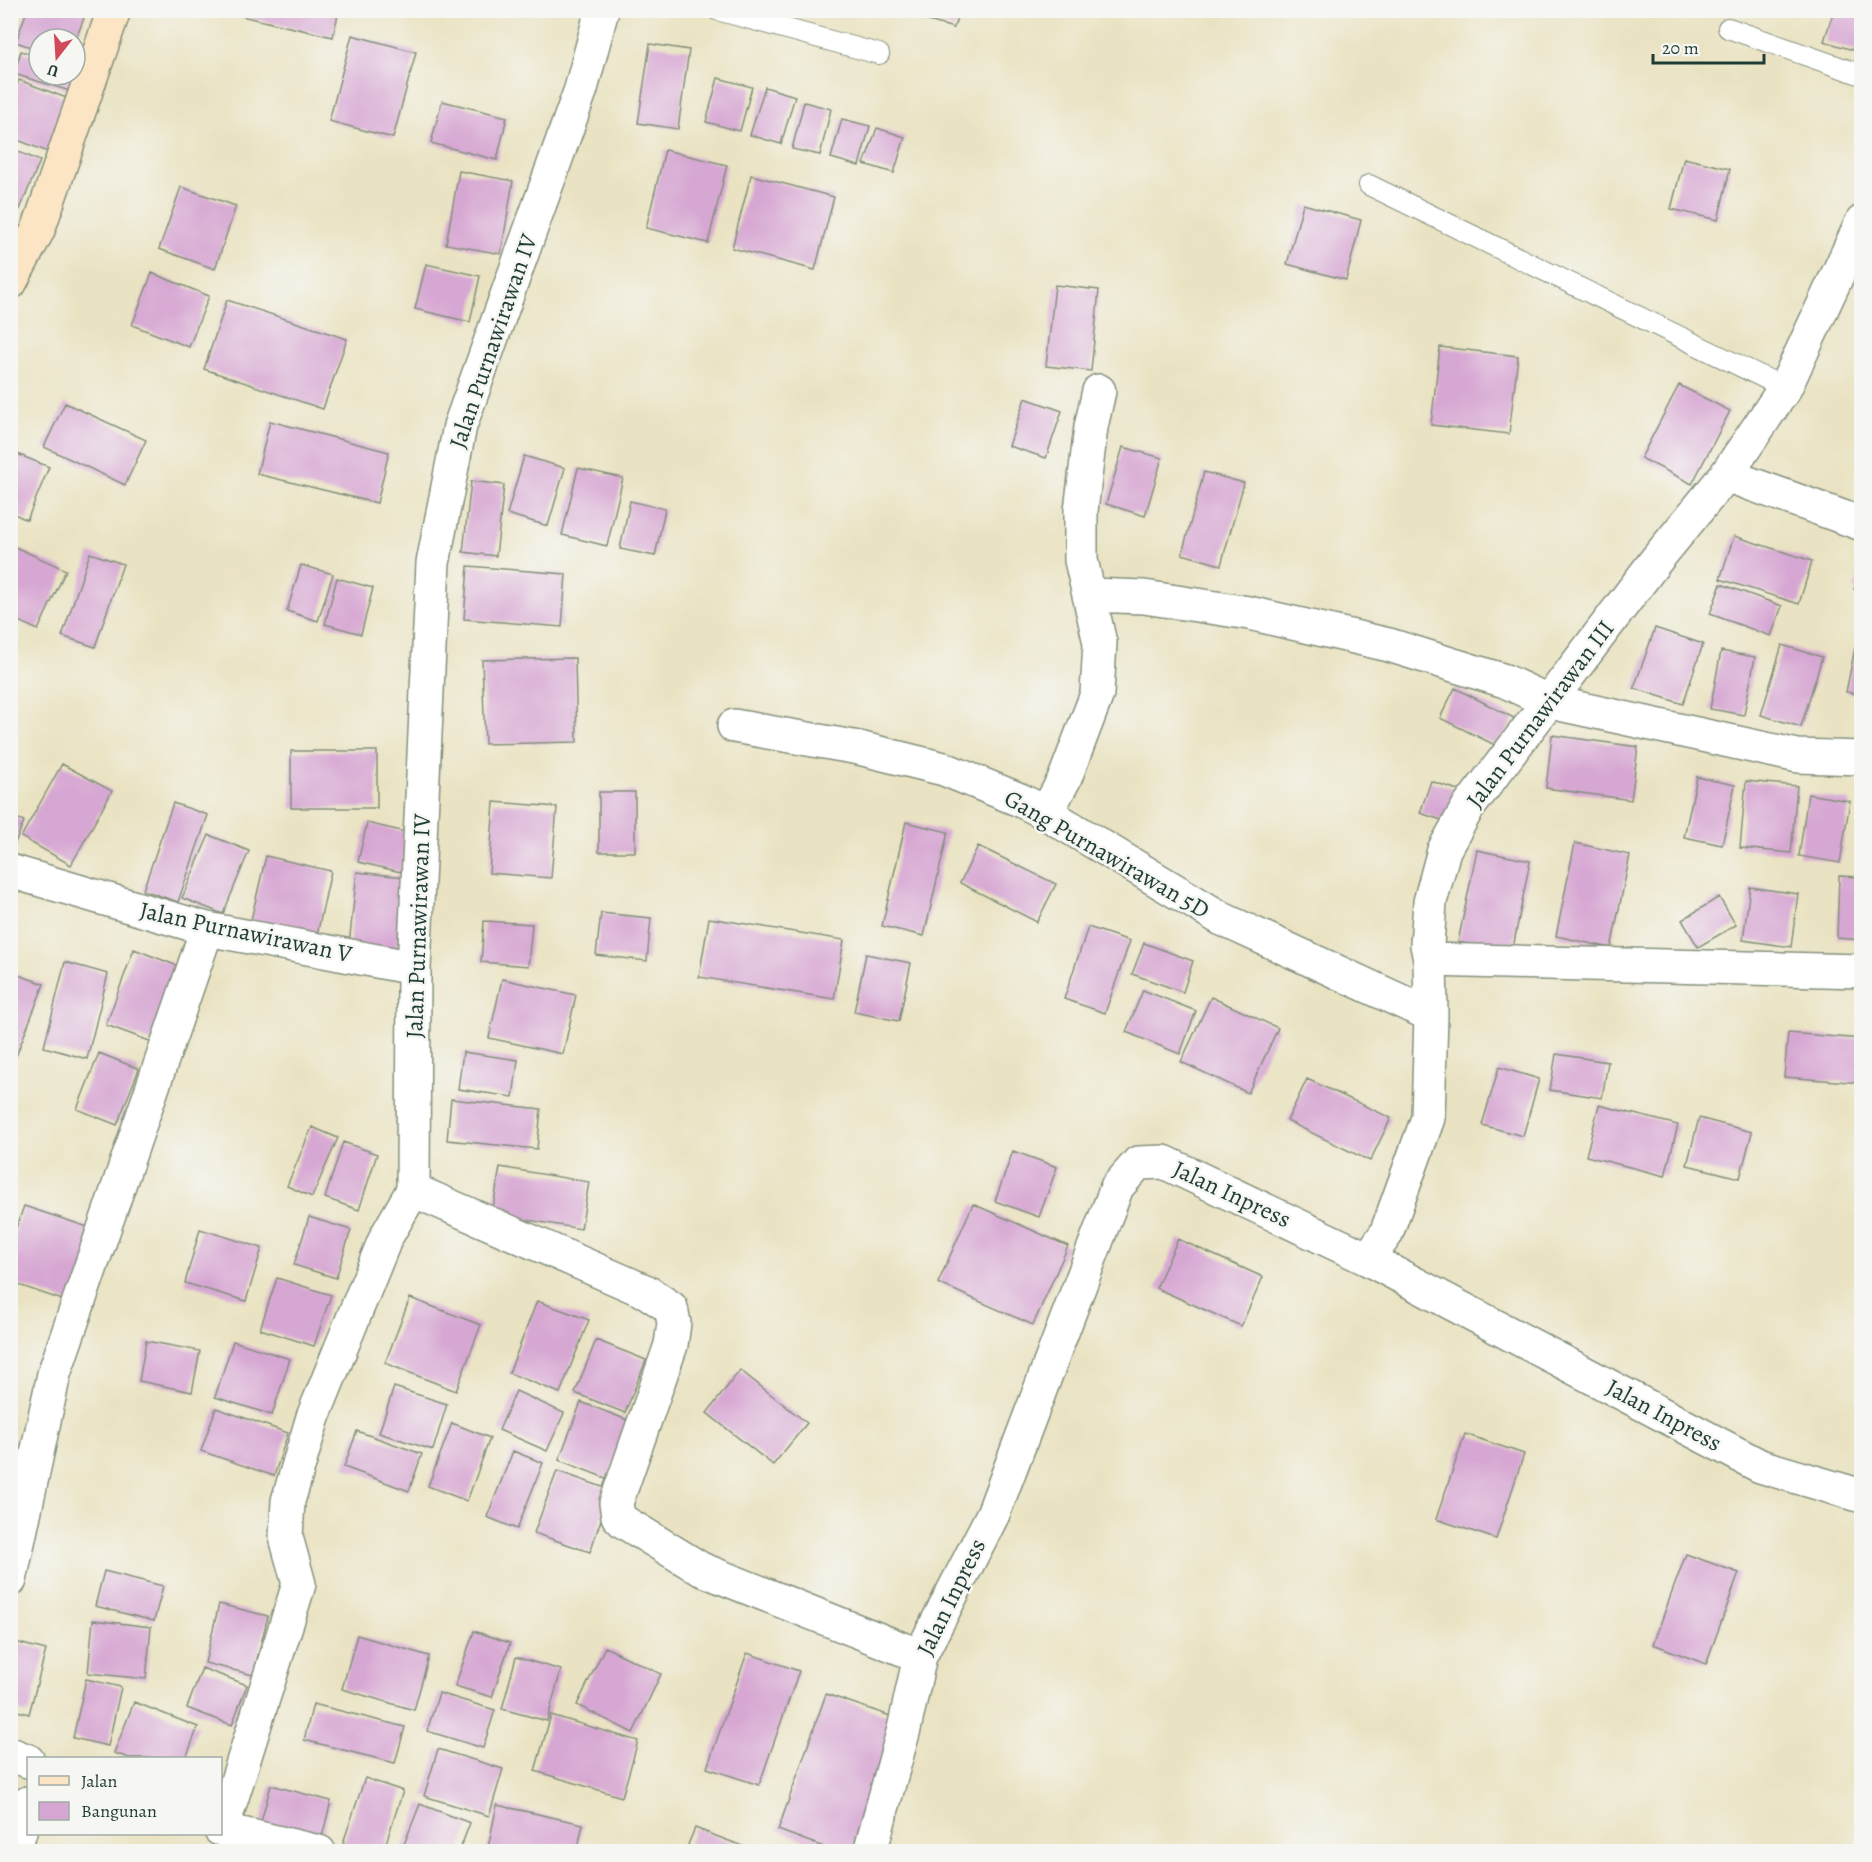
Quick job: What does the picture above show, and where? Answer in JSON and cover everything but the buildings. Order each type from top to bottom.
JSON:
[{"type":"street","points":[[10,283],[38,230],[114,10]]},
{"type":"street","name":"Jalan Purnawirawan IV","points":[[413,1190],[414,968],[433,563],[460,426],[581,89],[602,10]]},
{"type":"street","name":"Jalan Purnawirawan III","points":[[1368,1259],[1386,1234],[1428,1118],[1431,1016],[1430,960],[1427,945],[1430,902],[1444,850],[1467,809],[1657,559],[1726,475],[1785,388],[1862,222]]},
{"type":"street","points":[[1046,813],[1065,778],[1097,694],[1100,643],[1081,560],[1081,511],[1091,427],[1099,391]]},
{"type":"street","points":[[1726,475],[1862,524]]},
{"type":"street","points":[[1090,595],[1144,597],[1249,613],[1389,645],[1505,681],[1550,702],[1798,756],[1862,758]]},
{"type":"street","name":"Gang Purnawirawan 5D","points":[[734,726],[859,748],[944,769],[1020,800],[1046,813],[1222,920],[1431,1016]]},
{"type":"street","name":"Jalan Purnawirawan V","points":[[10,871],[207,929],[414,968]]},
{"type":"street","points":[[10,1580],[54,1374],[207,929]]},
{"type":"street","points":[[1430,960],[1862,971]]},
{"type":"street","name":"Jalan Inpress","points":[[870,1851],[904,1729],[920,1656],[993,1514],[1117,1186],[1138,1163],[1164,1162],[1368,1259],[1760,1466],[1862,1496]]},
{"type":"street","points":[[222,1826],[299,1584],[286,1537],[288,1500],[291,1490],[313,1417],[386,1236],[413,1190],[647,1292],[671,1308],[674,1323],[671,1345],[616,1503],[618,1516],[624,1522],[701,1569],[920,1656]]},
{"type":"street","points":[[10,1754],[27,1761]]},
{"type":"street","points":[[14,1851],[27,1806]]},
{"type":"street","points":[[222,1829],[319,1851]]},
{"type":"lane","points":[[717,10],[879,54]]},
{"type":"lane","points":[[1728,28],[1862,75]]},
{"type":"lane","points":[[1369,185],[1785,388]]}]
